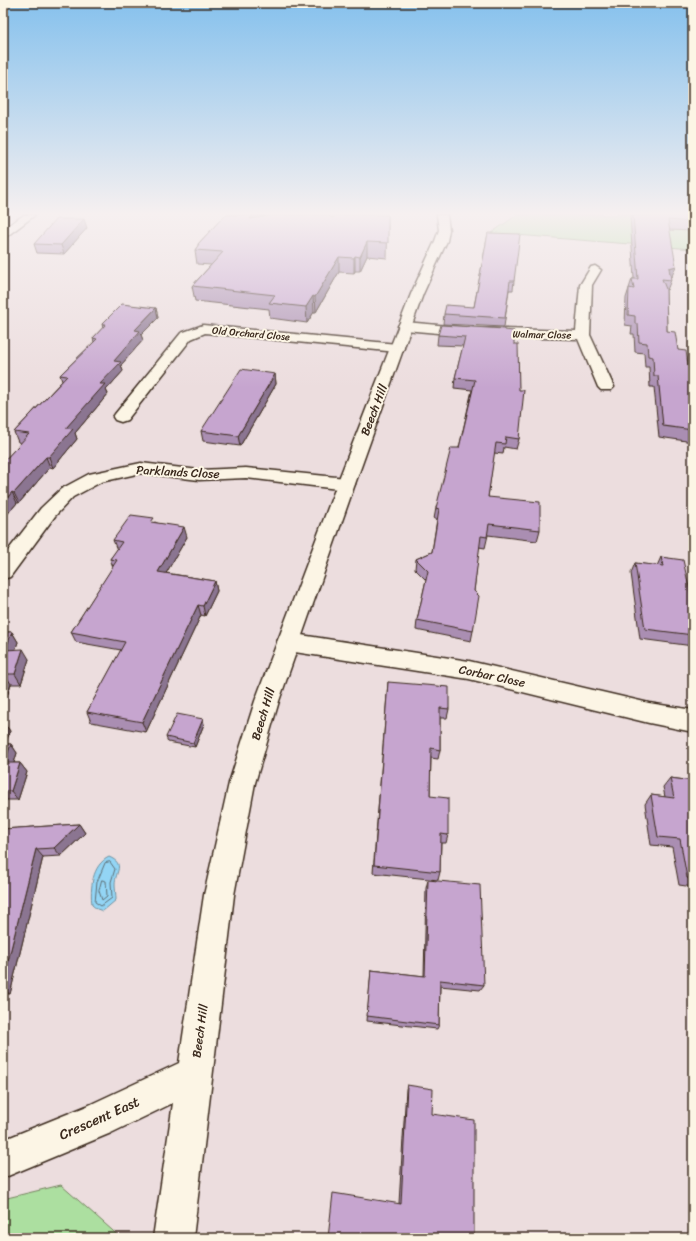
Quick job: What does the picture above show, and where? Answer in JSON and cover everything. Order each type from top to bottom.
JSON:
[{"type":"street","name":"Beech Hill","points":[[173,1238],[219,895],[242,783],[267,701],[288,642],[426,273]]},
{"type":"street","name":"Walmar Close","points":[[594,273],[586,285],[583,335],[606,387]]},
{"type":"street","name":"Old Orchard Close","points":[[120,417],[186,336],[203,329],[401,337]]},
{"type":"street","name":"Walmar Close","points":[[401,337],[478,332],[583,335]]},
{"type":"street","name":"Parklands Close","points":[[3,572],[48,512],[67,493],[95,478],[141,468],[199,475],[246,473],[346,484]]},
{"type":"street","name":"Corbar Close","points":[[288,642],[469,670],[649,713],[693,720]]},
{"type":"street","name":"Crescent East","points":[[3,1159],[98,1120],[195,1074]]},
{"type":"green space","points":[[61,1185],[121,1238],[3,1238],[3,1199]]},
{"type":"water","points":[[109,857],[117,862],[118,865],[115,880],[116,900],[103,911],[92,905],[91,891],[93,878],[99,865]]},
{"type":"building","points":[[204,273],[329,273],[315,297],[313,296],[306,307],[269,303],[275,295],[192,286]]},
{"type":"building","points":[[480,273],[515,273],[514,281],[510,281],[505,318],[444,314],[446,305],[474,307]]},
{"type":"building","points":[[638,273],[670,273],[671,280],[662,279],[666,289],[667,331],[675,332],[678,350],[686,351],[693,399],[693,430],[663,426],[658,376],[654,376],[653,357],[648,356],[647,343],[639,342],[638,324],[635,324],[635,316],[628,315],[629,288],[634,289],[632,279],[638,279]]},
{"type":"building","points":[[122,304],[156,308],[135,330],[140,331],[114,361],[121,362],[100,384],[105,384],[66,428],[73,429],[49,457],[46,457],[14,493],[12,492],[3,503],[3,462],[29,434],[14,432],[67,376],[60,375],[97,339],[93,338],[106,324],[102,324]]},
{"type":"building","points":[[441,325],[514,331],[514,344],[518,344],[519,390],[524,390],[519,439],[506,437],[505,444],[496,443],[488,497],[540,502],[540,530],[489,524],[487,537],[481,536],[474,591],[479,596],[473,631],[417,620],[428,571],[416,559],[432,552],[439,509],[436,508],[451,448],[459,448],[475,380],[455,378],[465,337],[438,335]]},
{"type":"building","points":[[241,369],[275,374],[238,436],[201,431]]},
{"type":"building","points":[[131,515],[154,518],[151,522],[184,527],[158,572],[215,581],[203,606],[198,605],[142,722],[87,712],[125,642],[71,632],[117,560],[110,559],[122,542],[113,540]]},
{"type":"building","points":[[661,557],[683,560],[693,605],[693,635],[645,629],[635,563],[663,566]]},
{"type":"building","points":[[3,632],[12,632],[5,650],[23,649],[15,674],[5,674],[3,679]]},
{"type":"building","points":[[388,682],[449,687],[449,709],[440,708],[440,750],[431,748],[430,796],[448,798],[448,835],[441,834],[440,872],[374,865]]},
{"type":"building","points":[[177,714],[203,719],[193,743],[166,737]]},
{"type":"building","points":[[3,744],[11,744],[4,763],[20,763],[11,791],[3,791]]},
{"type":"building","points":[[670,778],[693,781],[693,879],[687,878],[680,839],[658,837],[651,795],[674,798]]},
{"type":"building","points":[[79,824],[54,848],[36,849],[3,981],[3,829]]},
{"type":"building","points":[[428,880],[480,885],[484,985],[440,980],[439,1025],[367,1016],[371,970],[425,976]]},
{"type":"building","points":[[407,1085],[433,1089],[432,1114],[474,1120],[474,1238],[328,1238],[333,1193],[401,1204]]}]
